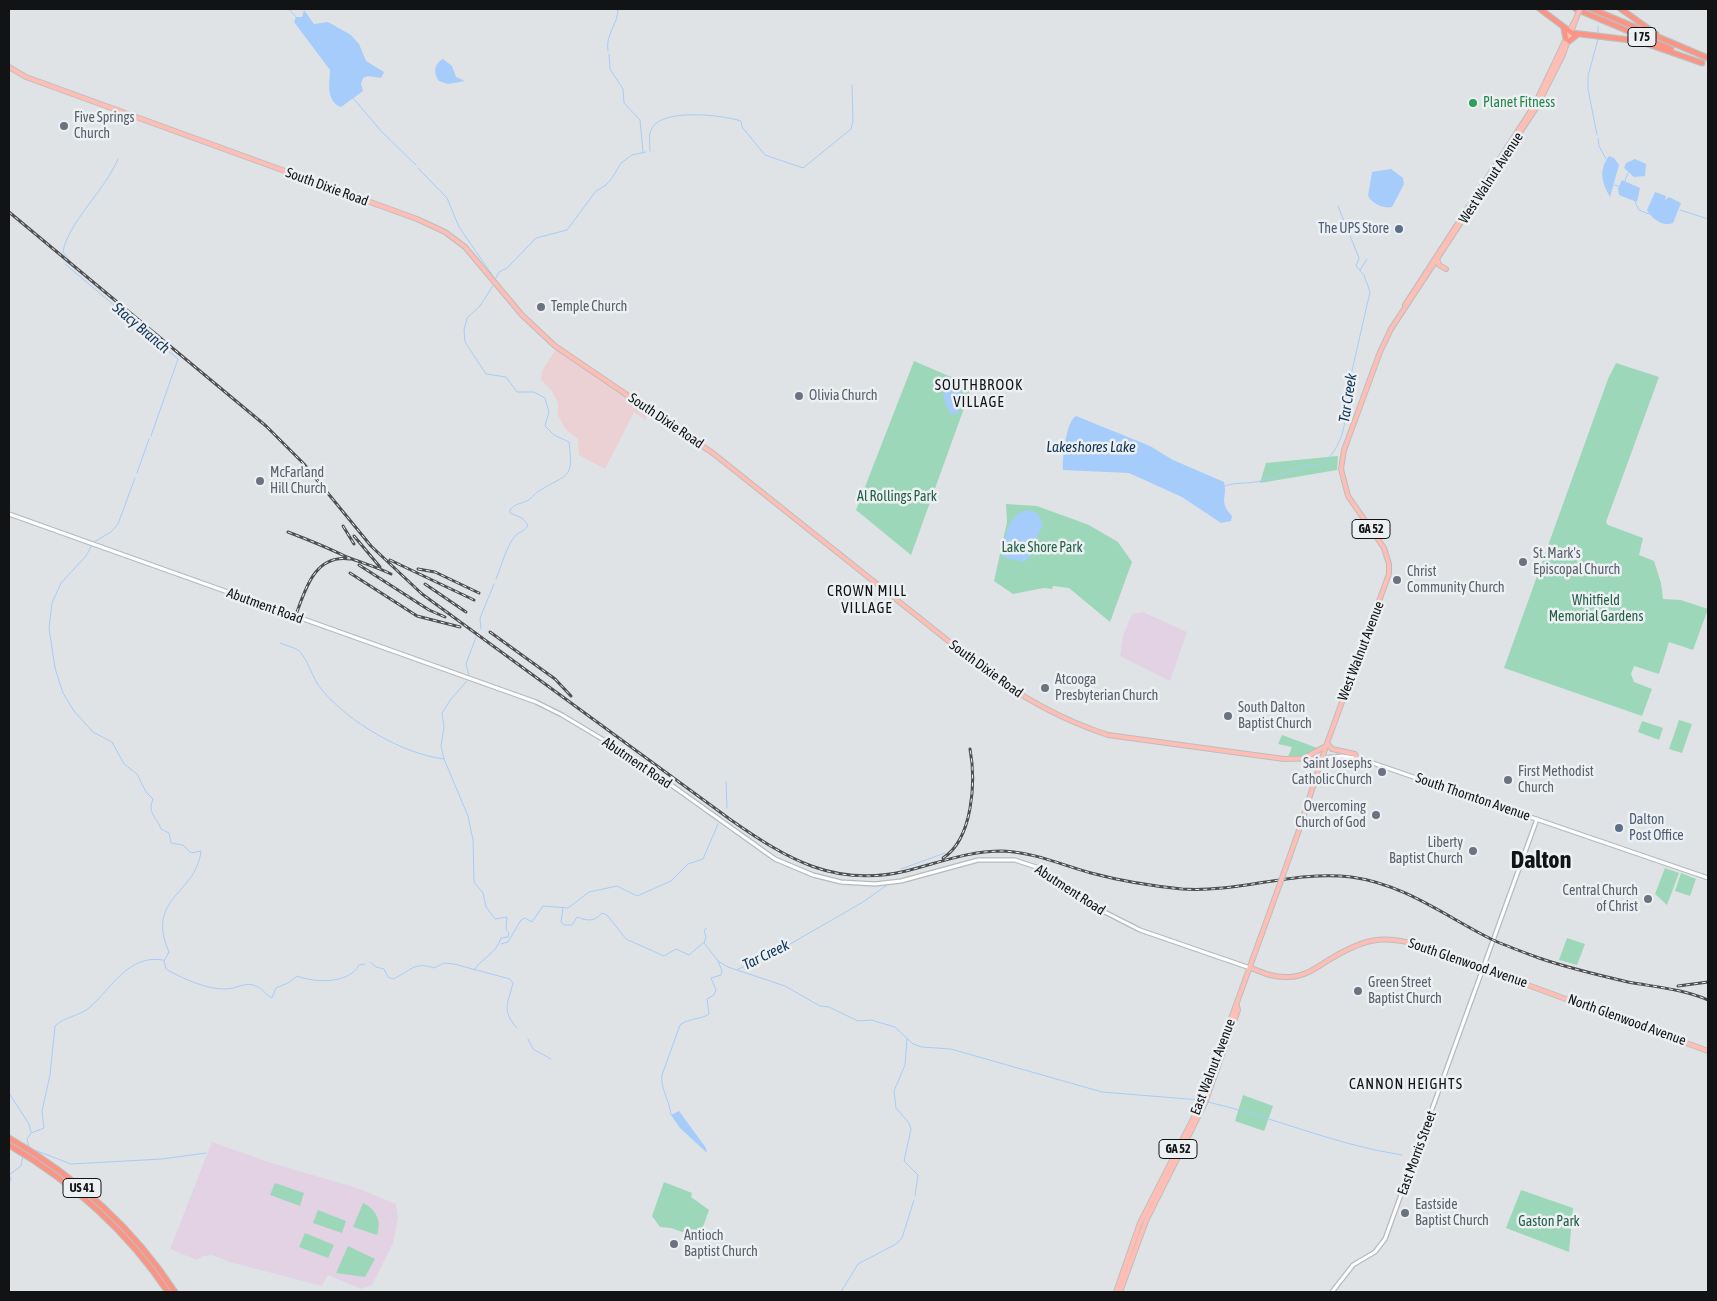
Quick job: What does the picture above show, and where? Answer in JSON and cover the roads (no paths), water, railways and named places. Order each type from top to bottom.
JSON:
[{"type":"highway","points":[[1540,9],[1573,33],[1639,41],[1702,62]]},
{"type":"highway","name":"I 75","points":[[1576,9],[1708,65]]},
{"type":"highway","name":"I 75","points":[[1592,9],[1708,58]]},
{"type":"highway","points":[[1622,9],[1663,39]]},
{"type":"highway","points":[[1564,28],[1568,40]]},
{"type":"highway","points":[[1568,40],[1573,33]]},
{"type":"highway","name":"US 41","points":[[9,1138],[70,1179],[118,1221],[145,1252],[175,1292]]},
{"type":"highway","name":"US 41","points":[[9,1145],[78,1192],[104,1216],[144,1259],[168,1292]]},
{"type":"main road","name":"West Walnut Avenue","points":[[1277,892],[1326,745],[1389,574],[1389,564],[1384,548],[1345,488],[1342,459],[1380,352],[1426,270],[1528,116],[1573,33],[1580,9]]},
{"type":"main road","name":"West Walnut Avenue","points":[[1405,306],[1531,117],[1547,89],[1568,40]]},
{"type":"main road","name":"South Dixie Road","points":[[9,67],[41,83],[427,223],[456,239],[532,325],[555,346],[714,454],[981,667],[1023,697],[1108,735],[1301,759],[1322,758]]},
{"type":"main road","points":[[1437,260],[1439,265],[1446,269]]},
{"type":"main road","points":[[1425,265],[1426,270]]},
{"type":"main road","name":"Abutment Road","points":[[9,514],[536,702],[564,716],[632,757],[775,859],[813,875],[841,882],[875,884],[901,882],[978,860],[1015,860],[1039,868],[1085,902],[1131,926],[1251,968]]},
{"type":"main road","points":[[1301,759],[1326,745],[1332,749],[1355,754],[1356,757]]},
{"type":"main road","name":"South Thornton Avenue","points":[[1322,758],[1356,757],[1708,878]]},
{"type":"main road","name":"East Morris Street","points":[[1332,1292],[1353,1265],[1375,1252],[1385,1239],[1537,819]]},
{"type":"main road","name":"East Walnut Avenue","points":[[1116,1292],[1140,1223],[1190,1126],[1237,1006],[1277,892]]},
{"type":"main road","name":"South Glenwood Avenue","points":[[1251,968],[1276,977],[1295,977],[1308,972],[1353,946],[1380,938],[1412,943],[1545,990]]},
{"type":"main road","name":"North Glenwood Avenue","points":[[1545,990],[1708,1050]]},
{"type":"main road","name":"East Walnut Avenue","points":[[1120,1292],[1146,1221],[1205,1104],[1238,1010],[1237,1006]]},
{"type":"main road","points":[[137,1259],[144,1259]]},
{"type":"water","points":[[304,10],[314,24],[328,22],[351,35],[359,44],[366,61],[384,72],[381,78],[368,76],[363,78],[361,84],[363,91],[341,107],[330,96],[330,70],[294,22],[296,17],[302,17]]},
{"type":"water","points":[[443,59],[452,66],[456,77],[465,81],[448,84],[439,81],[435,69]]},
{"type":"water","points":[[1609,156],[1614,158],[1619,165],[1610,197],[1602,176],[1603,167]]},
{"type":"water","points":[[1635,159],[1646,164],[1645,176],[1634,177],[1624,168],[1626,163]]},
{"type":"water","points":[[1391,169],[1403,178],[1404,184],[1392,207],[1382,207],[1375,204],[1368,196],[1372,172]]},
{"type":"water","points":[[1622,180],[1640,188],[1637,202],[1619,195],[1618,188]]},
{"type":"water","points":[[1655,192],[1666,196],[1665,200],[1669,197],[1681,203],[1673,223],[1665,224],[1658,221],[1647,210]]},
{"type":"water","points":[[946,382],[961,388],[962,405],[956,415],[951,414],[945,403],[943,390]]},
{"type":"water","name":"Lakeshores Lake","points":[[1076,416],[1150,446],[1173,460],[1224,482],[1224,503],[1232,516],[1231,521],[1221,523],[1182,497],[1129,473],[1063,470],[1067,432]]},
{"type":"water","points":[[1028,510],[1037,513],[1043,523],[1030,556],[1024,562],[1003,557],[1004,543],[1011,522],[1015,516]]},
{"type":"water","points":[[679,1111],[706,1148],[707,1153],[680,1128],[671,1115]]},
{"type":"waterway","points":[[289,9],[296,17]]},
{"type":"waterway","points":[[608,51],[608,40],[618,9]]},
{"type":"waterway","points":[[1598,26],[1598,35]]},
{"type":"waterway","points":[[1597,135],[1588,89],[1588,76],[1598,39]]},
{"type":"waterway","points":[[609,54],[610,69],[623,89],[624,103],[640,120],[643,152]]},
{"type":"waterway","points":[[650,151],[651,131],[658,122],[680,115],[708,115],[741,121],[742,127],[765,155],[803,168],[851,129],[853,121],[852,85]]},
{"type":"waterway","points":[[353,98],[382,132],[416,165]]},
{"type":"waterway","points":[[1598,138],[1599,146],[1606,159]]},
{"type":"waterway","points":[[495,280],[499,272],[507,268],[536,238],[567,230],[596,191],[606,185],[612,178],[621,163],[632,155],[646,152]]},
{"type":"waterway","name":"Stacy Branch","points":[[69,260],[63,252],[66,241],[118,159]]},
{"type":"waterway","points":[[418,168],[447,198],[459,227],[495,279]]},
{"type":"waterway","points":[[1625,181],[1628,173]]},
{"type":"waterway","points":[[1614,185],[1618,186]]},
{"type":"waterway","points":[[1635,202],[1639,210],[1649,214]]},
{"type":"waterway","name":"Tar Creek","points":[[1225,486],[1262,481],[1306,466],[1320,464],[1331,456],[1339,442],[1344,425],[1345,401],[1370,292],[1364,275],[1356,266],[1359,258],[1338,206]]},
{"type":"waterway","points":[[1680,210],[1708,219]]},
{"type":"waterway","points":[[1360,270],[1367,259]]},
{"type":"waterway","name":"Stacy Branch","points":[[65,264],[178,359],[151,436]]},
{"type":"waterway","points":[[494,284],[480,306],[467,318],[464,330],[465,342],[486,374],[506,377],[517,392],[534,392],[545,398],[549,412],[545,426],[554,435],[569,442],[570,455],[569,470],[562,478],[539,491],[528,500],[515,505],[510,510],[510,513],[522,518],[528,525],[516,535],[510,545],[496,579]]},
{"type":"waterway","name":"Stacy Branch","points":[[137,473],[149,439]]},
{"type":"waterway","name":"Stacy Branch","points":[[94,542],[111,532],[118,524],[135,478]]},
{"type":"waterway","name":"Stacy Branch","points":[[92,545],[86,556],[61,583],[52,603],[49,628],[55,668],[63,693],[74,711],[93,732],[112,742],[124,764],[137,774],[146,792],[153,799],[151,804],[153,815],[161,829],[169,833],[171,843],[183,845],[191,853],[201,851],[191,878],[167,907],[163,919],[163,934],[169,952],[164,961]]},
{"type":"waterway","points":[[481,629],[480,618],[494,584]]},
{"type":"waterway","points":[[469,675],[466,664],[476,637]]},
{"type":"waterway","points":[[280,643],[298,650],[305,658],[322,690],[333,702],[361,725],[411,751],[444,759]]},
{"type":"waterway","points":[[467,681],[451,699],[442,713],[444,727],[441,746],[444,759],[468,816],[473,840],[474,882],[483,893],[486,907],[495,919],[507,917],[506,930],[509,933],[508,937],[501,938],[493,952],[474,970]]},
{"type":"waterway","points":[[726,782],[727,808]]},
{"type":"waterway","points":[[501,944],[508,942],[521,920],[525,918],[532,922],[543,906],[568,908],[589,892],[617,886],[637,896],[671,881],[688,864],[703,859],[718,824]]},
{"type":"waterway","name":"Tar Creek","points":[[901,869],[945,853]]},
{"type":"waterway","name":"Tar Creek","points":[[738,969],[764,959],[863,902],[887,885]]},
{"type":"waterway","name":"Tar Creek","points":[[563,908],[561,922],[564,925],[572,925],[577,917],[591,920],[597,918],[602,913],[607,915],[626,939],[664,956],[676,949],[689,955],[703,943]]},
{"type":"waterway","points":[[704,943],[706,937],[704,930],[707,928]]},
{"type":"waterway","points":[[704,943],[718,961],[728,967],[785,986],[820,1006],[829,1007],[858,1021],[871,1020],[895,1027],[913,1044],[922,1047],[951,1049],[1102,1092],[1200,1100]]},
{"type":"waterway","points":[[163,960],[140,962],[130,967],[89,1008],[55,1026],[50,1075],[42,1111],[44,1128],[31,1133],[27,1139],[29,1148],[71,1164],[162,1159],[206,1153]]},
{"type":"waterway","points":[[164,961],[166,969],[195,983],[219,989],[252,985],[260,988],[272,998],[276,988],[288,983],[297,976],[322,981],[340,979],[348,976],[359,965],[365,964]]},
{"type":"waterway","points":[[671,1115],[662,1085],[662,1075],[680,1025],[709,1014],[707,999],[714,995],[716,990],[711,978],[721,975],[722,971],[718,961]]},
{"type":"waterway","points":[[370,962],[376,967],[384,969],[388,977],[393,979],[417,966],[434,968],[444,963],[510,979],[513,983],[507,1011],[517,1028]]},
{"type":"waterway","points":[[528,1039],[533,1049],[551,1059]]},
{"type":"waterway","points":[[907,1039],[905,1065],[894,1091],[896,1108],[909,1123],[911,1129],[904,1161],[918,1175],[915,1196]]},
{"type":"waterway","points":[[9,1093],[29,1124],[31,1132]]},
{"type":"waterway","points":[[1208,1102],[1353,1145],[1402,1155]]},
{"type":"waterway","points":[[9,1175],[21,1166],[23,1156]]},
{"type":"waterway","points":[[9,1176],[11,1178],[9,1184]]},
{"type":"waterway","points":[[841,1292],[858,1264],[896,1244],[902,1238],[914,1200]]},
{"type":"railway","points":[[9,212],[266,426],[304,464],[371,546],[422,594],[731,820],[792,858],[834,873],[857,876],[906,871],[953,858],[977,853],[1002,851],[1036,856],[1114,878],[1182,889],[1224,888],[1309,876],[1351,877],[1389,886],[1424,902],[1491,939],[1539,958],[1594,974],[1679,991],[1708,1000]]},
{"type":"railway","points":[[343,526],[354,544]]},
{"type":"railway","points":[[288,532],[391,574]]},
{"type":"railway","points":[[354,536],[380,567]]},
{"type":"railway","points":[[297,612],[304,592],[314,574],[329,562],[338,559],[350,559]]},
{"type":"railway","points":[[390,560],[474,600]]},
{"type":"railway","points":[[359,565],[429,610],[445,617]]},
{"type":"railway","points":[[418,569],[435,572],[479,593]]},
{"type":"railway","points":[[350,573],[417,616],[460,627]]},
{"type":"railway","points":[[425,584],[466,612]]},
{"type":"railway","points":[[490,632],[555,679],[571,696]]},
{"type":"railway","points":[[943,858],[953,849],[961,837],[970,808],[973,777],[970,749]]},
{"type":"railway","points":[[1678,986],[1708,982]]},
{"type":"place","name":"Planet Fitness","points":[[1473,103]]},
{"type":"place","name":"Five Springs Church","points":[[64,126]]},
{"type":"place","name":"The UPS Store","points":[[1399,229]]},
{"type":"place","name":"Temple Church","points":[[541,307]]},
{"type":"place","name":"Olivia Church","points":[[799,396]]},
{"type":"place","name":"McFarland Hill Church","points":[[260,481]]},
{"type":"place","name":"St. Mark's Episcopal Church","points":[[1523,562]]},
{"type":"place","name":"Christ Community Church","points":[[1397,580]]},
{"type":"place","name":"Atcooga Presbyterian Church","points":[[1045,688]]},
{"type":"place","name":"South Dalton Baptist Church","points":[[1228,716]]},
{"type":"place","name":"Saint Josephs Catholic Church","points":[[1382,772]]},
{"type":"place","name":"First Methodist Church","points":[[1508,780]]},
{"type":"place","name":"Overcoming Church of God","points":[[1376,815]]},
{"type":"place","name":"Dalton Post Office","points":[[1619,828]]},
{"type":"place","name":"Liberty Baptist Church","points":[[1473,851]]},
{"type":"place","name":"Central Church of Christ","points":[[1648,899]]},
{"type":"place","name":"Green Street Baptist Church","points":[[1358,991]]},
{"type":"place","name":"Eastside Baptist Church","points":[[1405,1213]]},
{"type":"place","name":"Antioch Baptist Church","points":[[674,1244]]},
{"type":"district","name":"SOUTHBROOK VILLAGE","points":[[979,394]]},
{"type":"district","name":"CROWN MILL VILLAGE","points":[[867,600]]},
{"type":"district","name":"Dalton","points":[[1541,860]]},
{"type":"district","name":"CANNON HEIGHTS","points":[[1406,1084]]},
{"type":"park label","name":"Al Rollings Park","points":[[897,497]]},
{"type":"park label","name":"Lake Shore Park","points":[[1042,548]]},
{"type":"park label","name":"Whitfield Memorial Gardens","points":[[1596,610]]},
{"type":"park label","name":"Gaston Park","points":[[1549,1222]]}]
